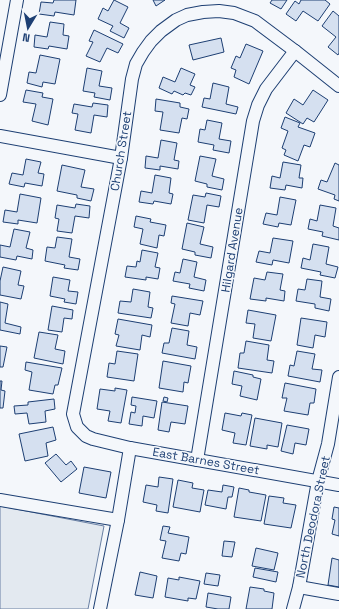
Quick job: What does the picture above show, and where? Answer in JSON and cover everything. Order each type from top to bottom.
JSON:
[{"type":"street","points":[[0,96],[17,0]]},
{"type":"street","name":"Church Street","points":[[77,427],[73,414],[121,158],[132,79],[136,64],[151,41],[161,31],[176,20],[187,15],[219,11],[234,13],[255,21],[339,86]]},
{"type":"street","name":"Hilgard Avenue","points":[[197,460],[253,122],[258,105],[266,90],[295,51]]},
{"type":"street","points":[[0,136],[121,158]]},
{"type":"street","name":"North Deodora Street","points":[[293,609],[318,481],[328,444],[339,377]]},
{"type":"street","name":"East Barnes Street","points":[[77,427],[86,436],[93,439],[130,448],[339,485]]},
{"type":"street","points":[[101,609],[130,448]]},
{"type":"street","points":[[0,500],[118,520]]},
{"type":"street","points":[[298,587],[339,594]]},
{"type":"shaded area","points":[[0,506],[104,526],[88,609],[0,609]]},
{"type":"building","points":[[54,0],[76,0],[74,15],[55,12],[54,16],[39,14],[41,2],[53,3]]},
{"type":"building","points":[[114,0],[128,7],[120,23],[129,28],[124,38],[110,31],[113,26],[98,19],[103,8],[108,11]]},
{"type":"building","points":[[153,0],[165,0],[156,6]]},
{"type":"building","points":[[272,0],[287,0],[281,9],[270,3]]},
{"type":"building","points":[[301,0],[325,0],[330,4],[318,21],[303,11],[296,21],[286,14],[295,1],[299,4]]},
{"type":"building","points":[[333,11],[339,16],[338,55],[328,47],[336,37],[322,26]]},
{"type":"building","points":[[50,22],[64,24],[63,35],[69,36],[67,49],[49,46],[48,49],[34,47],[35,35],[47,37]]},
{"type":"building","points":[[94,30],[123,44],[118,53],[107,48],[100,62],[86,56],[93,42],[89,41]]},
{"type":"building","points":[[221,38],[224,52],[193,60],[189,45]]},
{"type":"building","points":[[246,44],[263,51],[249,84],[234,77],[236,70],[231,68],[236,56],[240,58]]},
{"type":"building","points":[[40,55],[60,59],[55,84],[43,82],[42,87],[27,83],[29,72],[36,73]]},
{"type":"building","points":[[87,68],[102,71],[99,86],[112,88],[110,100],[94,97],[95,93],[83,91]]},
{"type":"building","points":[[181,68],[195,74],[190,85],[195,87],[191,95],[185,93],[183,95],[174,91],[172,94],[159,88],[163,77],[175,82]]},
{"type":"building","points":[[213,83],[229,87],[226,104],[238,107],[236,114],[202,107],[204,98],[210,99]]},
{"type":"building","points":[[26,90],[43,93],[42,97],[53,99],[48,125],[32,121],[36,104],[23,102]]},
{"type":"building","points":[[313,90],[328,100],[314,122],[307,118],[303,124],[286,113],[294,99],[303,105]]},
{"type":"building","points":[[156,99],[180,103],[180,107],[189,109],[187,119],[182,118],[179,133],[160,130],[163,112],[155,111]]},
{"type":"building","points":[[93,103],[108,105],[107,117],[94,115],[91,133],[75,130],[78,114],[72,113],[74,104],[92,107]]},
{"type":"building","points":[[285,117],[300,123],[298,127],[315,133],[310,147],[304,145],[298,161],[284,155],[286,150],[282,148],[288,131],[281,128]]},
{"type":"building","points":[[207,120],[222,123],[219,139],[231,141],[229,153],[213,150],[214,145],[198,142],[200,129],[205,130]]},
{"type":"building","points":[[161,140],[177,143],[174,160],[179,161],[178,169],[160,166],[160,170],[145,168],[146,156],[158,158]]},
{"type":"building","points":[[200,156],[216,159],[212,176],[224,179],[222,190],[207,187],[207,184],[195,181]]},
{"type":"building","points":[[26,159],[41,162],[38,173],[44,174],[42,186],[25,183],[24,187],[9,184],[12,173],[23,175]]},
{"type":"building","points":[[283,162],[301,165],[299,178],[303,178],[302,188],[286,185],[285,190],[270,188],[272,176],[280,178]]},
{"type":"building","points":[[335,163],[339,165],[339,201],[334,199],[335,195],[318,189],[321,180],[327,182]]},
{"type":"building","points":[[62,165],[85,170],[81,187],[94,189],[91,201],[77,198],[77,195],[57,191]]},
{"type":"building","points":[[155,175],[171,178],[169,193],[173,194],[171,204],[154,201],[153,204],[139,202],[141,191],[152,193]]},
{"type":"building","points":[[206,193],[221,196],[219,207],[207,205],[204,223],[188,220],[193,195],[205,197]]},
{"type":"building","points":[[20,194],[41,198],[37,223],[18,220],[18,224],[3,222],[5,210],[17,212]]},
{"type":"building","points":[[280,197],[296,200],[291,225],[279,223],[278,227],[263,224],[266,213],[277,215]]},
{"type":"building","points":[[76,204],[90,206],[89,218],[75,216],[72,233],[57,231],[59,219],[55,218],[57,205],[75,208]]},
{"type":"building","points":[[320,205],[336,208],[333,226],[339,228],[339,240],[322,236],[323,232],[308,229],[310,219],[317,221]]},
{"type":"building","points":[[136,216],[151,219],[150,222],[166,225],[164,236],[159,235],[157,248],[140,244],[143,229],[134,227]]},
{"type":"building","points":[[187,223],[204,227],[200,244],[213,247],[211,258],[195,255],[195,252],[182,249]]},
{"type":"building","points":[[14,229],[30,232],[26,248],[33,250],[32,259],[17,256],[16,260],[0,257],[0,245],[10,247]]},
{"type":"building","points":[[57,237],[72,239],[69,257],[80,259],[78,270],[64,268],[65,265],[45,261],[47,247],[55,248]]},
{"type":"building","points":[[273,238],[293,241],[289,263],[273,260],[272,265],[256,262],[259,251],[270,253]]},
{"type":"building","points":[[313,244],[329,247],[326,264],[338,267],[335,278],[320,275],[321,272],[301,268],[303,258],[310,260]]},
{"type":"building","points":[[142,250],[158,253],[155,267],[160,268],[158,279],[146,277],[146,280],[125,277],[127,266],[136,267],[137,261],[140,262]]},
{"type":"building","points":[[183,259],[197,262],[194,277],[206,280],[204,291],[189,288],[190,284],[173,281],[175,272],[180,273]]},
{"type":"building","points":[[3,267],[21,271],[18,285],[24,286],[21,299],[0,295],[0,281]]},
{"type":"building","points":[[267,272],[283,274],[280,290],[285,291],[284,301],[266,298],[266,301],[250,299],[254,278],[265,280]]},
{"type":"building","points":[[53,277],[70,280],[68,291],[78,292],[76,304],[64,302],[65,299],[50,296]]},
{"type":"building","points":[[307,279],[322,281],[320,297],[331,299],[329,311],[315,308],[315,304],[296,301],[298,289],[305,290]]},
{"type":"building","points":[[133,289],[150,292],[148,307],[153,308],[151,318],[118,313],[120,301],[131,302]]},
{"type":"building","points":[[172,296],[203,301],[200,315],[190,313],[188,326],[171,323],[175,304],[171,303]]},
{"type":"building","points":[[0,302],[8,304],[5,323],[21,327],[20,334],[0,330]]},
{"type":"building","points":[[52,306],[73,310],[72,319],[64,318],[62,332],[48,330]]},
{"type":"building","points":[[248,310],[276,315],[271,341],[253,338],[255,324],[246,323]]},
{"type":"building","points":[[301,318],[327,322],[325,337],[315,335],[313,348],[297,345]]},
{"type":"building","points":[[118,319],[152,325],[150,337],[142,335],[140,350],[116,346],[119,335],[115,334]]},
{"type":"building","points":[[172,328],[189,331],[187,345],[197,347],[195,359],[162,353],[164,343],[169,343]]},
{"type":"building","points":[[39,332],[58,335],[55,349],[65,351],[63,364],[34,358]]},
{"type":"building","points":[[246,341],[269,345],[267,360],[274,361],[272,373],[238,368],[240,353],[244,353]]},
{"type":"building","points":[[0,346],[7,347],[3,367],[0,367]]},
{"type":"building","points":[[117,351],[138,354],[134,381],[107,377],[109,363],[115,364]]},
{"type":"building","points":[[297,351],[315,354],[312,369],[322,370],[320,382],[288,376],[290,365],[294,366]]},
{"type":"building","points":[[163,361],[191,366],[188,383],[184,382],[183,392],[159,388]]},
{"type":"building","points":[[26,362],[62,368],[58,385],[55,385],[53,394],[29,390],[32,372],[25,370]]},
{"type":"building","points":[[234,371],[253,375],[253,377],[261,379],[257,400],[240,396],[242,386],[232,384]]},
{"type":"building","points":[[0,381],[2,381],[1,390],[5,391],[3,408],[0,408]]},
{"type":"building","points":[[285,383],[316,389],[314,403],[310,403],[308,415],[284,411],[287,398],[282,398]]},
{"type":"building","points":[[115,388],[127,390],[121,423],[108,421],[110,411],[97,409],[100,389],[115,391]]},
{"type":"building","points":[[132,397],[157,401],[154,418],[143,416],[142,426],[129,424],[131,412],[135,413],[136,406],[131,405]]},
{"type":"building","points":[[164,397],[168,398],[167,402],[163,401]]},
{"type":"building","points":[[54,399],[55,409],[45,411],[46,422],[29,424],[27,413],[15,414],[14,406],[28,405],[28,402]]},
{"type":"building","points":[[162,402],[188,406],[185,424],[171,422],[169,432],[158,430]]},
{"type":"building","points":[[225,413],[241,416],[242,413],[252,415],[246,445],[233,443],[235,433],[222,430]]},
{"type":"building","points":[[255,418],[282,423],[278,447],[267,445],[267,449],[250,446]]},
{"type":"building","points":[[287,425],[309,429],[306,445],[295,443],[293,454],[281,451]]},
{"type":"building","points":[[53,427],[56,440],[46,443],[48,456],[25,461],[19,434]]},
{"type":"building","points":[[56,454],[66,465],[71,461],[77,469],[61,482],[45,463]]},
{"type":"building","points":[[84,467],[111,472],[106,498],[79,493]]},
{"type":"building","points":[[159,477],[173,479],[168,513],[156,511],[157,505],[143,502],[146,485],[158,487]]},
{"type":"building","points":[[178,480],[193,483],[192,488],[204,490],[200,512],[173,507]]},
{"type":"building","points":[[223,485],[234,487],[232,497],[228,497],[226,509],[205,505],[208,490],[222,492]]},
{"type":"building","points":[[239,488],[249,490],[249,492],[266,495],[261,521],[234,517]]},
{"type":"building","points":[[269,496],[284,498],[283,503],[296,505],[291,528],[264,524]]},
{"type":"building","points":[[334,507],[339,508],[339,536],[332,534],[335,520],[332,519]]},
{"type":"building","points":[[163,526],[170,527],[168,533],[189,537],[186,554],[181,553],[179,561],[162,558],[166,541],[160,540]]},
{"type":"building","points":[[224,541],[235,542],[232,557],[222,556]]},
{"type":"building","points":[[256,548],[278,553],[274,570],[252,566]]},
{"type":"building","points":[[332,558],[339,560],[339,587],[328,585]]},
{"type":"building","points":[[255,568],[278,572],[276,582],[253,577]]},
{"type":"building","points":[[140,572],[157,576],[153,598],[135,595]]},
{"type":"building","points":[[206,573],[220,575],[218,586],[204,584]]},
{"type":"building","points":[[179,577],[200,581],[196,599],[188,598],[188,601],[165,597],[168,578],[179,580]]},
{"type":"building","points":[[250,587],[264,589],[264,591],[274,593],[272,609],[246,609]]},
{"type":"building","points":[[208,593],[231,597],[229,609],[206,607]]}]
